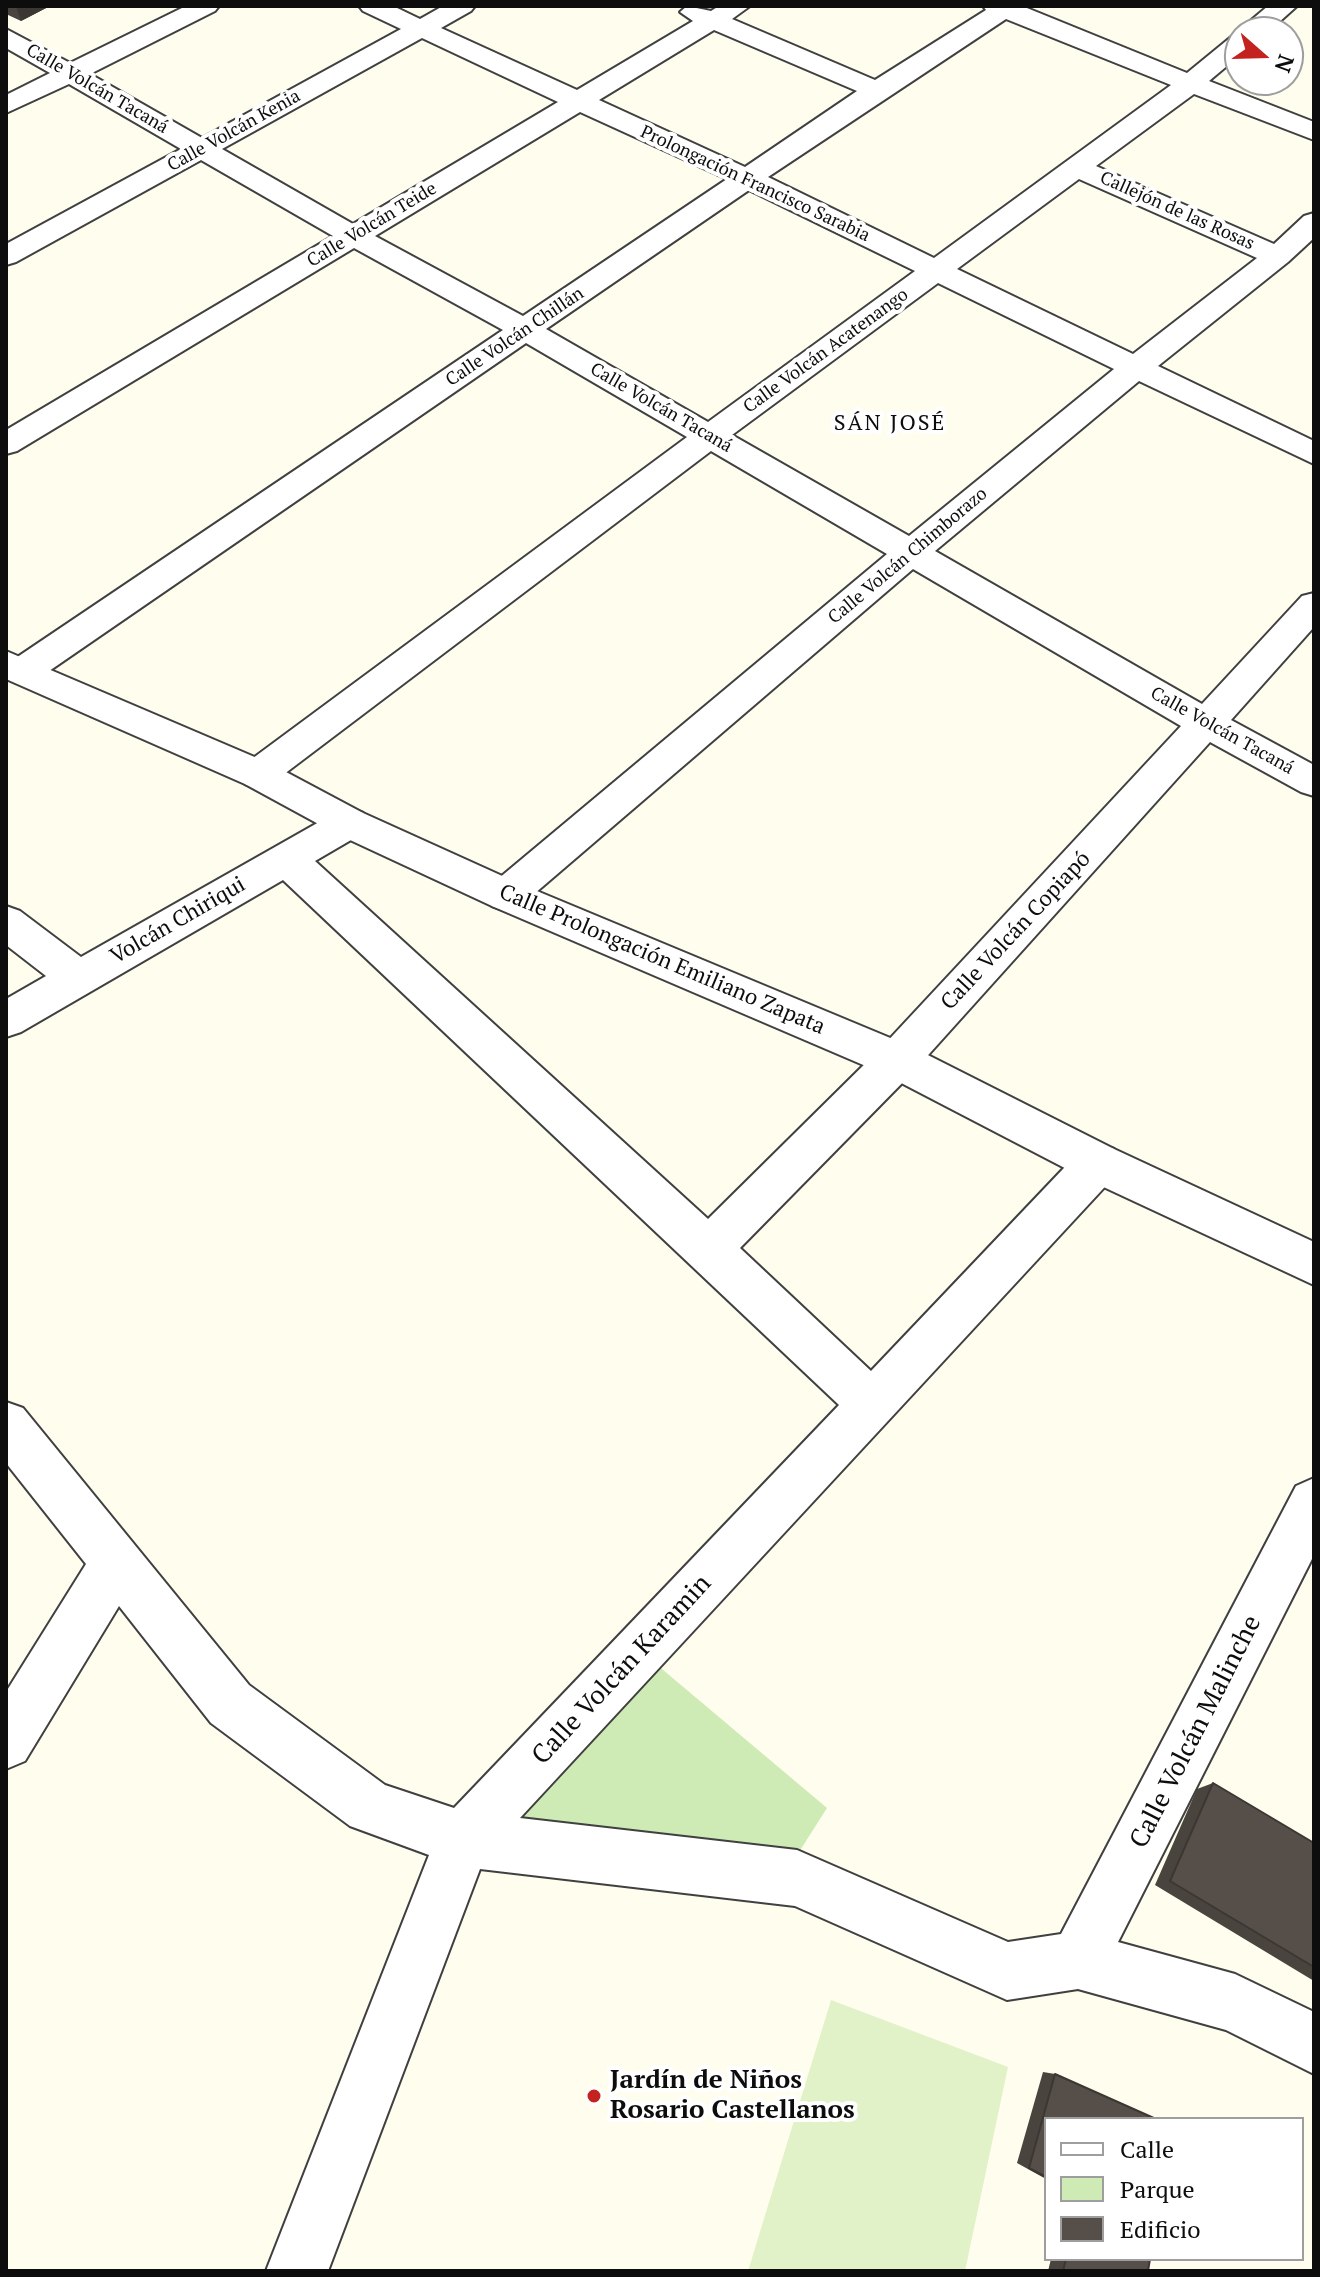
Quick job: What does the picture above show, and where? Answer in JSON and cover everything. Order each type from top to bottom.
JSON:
[{"type":"street","points":[[6,105],[206,6]]},
{"type":"street","name":"Prolongación Francisco Sarabia","points":[[372,6],[749,179],[1314,454]]},
{"type":"street","name":"Calle Volcán Kenia","points":[[6,256],[462,6]]},
{"type":"street","points":[[679,6],[725,13],[877,90]]},
{"type":"street","points":[[1003,7],[1314,132]]},
{"type":"street","name":"Calle Volcán Chillán","points":[[14,668],[525,330],[1003,7]]},
{"type":"street","name":"Calle Volcán Teide","points":[[6,444],[725,13]]},
{"type":"street","name":"Calle Volcán Tacaná","points":[[6,37],[1314,782]]},
{"type":"street","name":"Calle Volcán Acatenango","points":[[258,774],[710,436],[1191,83],[1224,55]]},
{"type":"street","name":"Callejón de las Rosas","points":[[1076,167],[1278,256]]},
{"type":"street","name":"Calle Volcán Chimborazo","points":[[506,895],[909,554],[1135,368],[1278,256],[1314,222]]},
{"type":"street","name":"Calle Volcán Copiapó","points":[[709,1249],[897,1060],[1314,605]]},
{"type":"street","name":"Calle Prolongación Emiliano Zapata","points":[[14,668],[258,774],[349,823],[506,895],[897,1060],[1098,1163],[1314,1264]]},
{"type":"street","name":"Volcán Chiriqui","points":[[6,1020],[349,823]]},
{"type":"street","points":[[286,859],[709,1249],[872,1404]]},
{"type":"street","points":[[6,922],[78,978]]},
{"type":"street","name":"Calle Volcán Karamin","points":[[297,2271],[463,1839],[1098,1163]]},
{"type":"street","points":[[6,1425],[230,1704],[369,1807],[463,1839],[797,1878],[1007,1971],[1078,1960],[1235,2003],[1314,2044]]},
{"type":"street","name":"Calle Volcán Malinche","points":[[1078,1960],[1314,1503]]},
{"type":"street","points":[[6,1742],[116,1562]]},
{"type":"green space","points":[[656,1664],[827,1808],[799,1852],[518,1821]]},
{"type":"green space","points":[[831,2000],[1008,2067],[965,2271],[748,2271]]},
{"type":"building","points":[[1213,1783],[1314,1843],[1314,1967],[1170,1881]]},
{"type":"building","points":[[1055,2074],[1152,2117],[1044,2117],[1044,2176],[1029,2168]]},
{"type":"building","points":[[1066,2261],[1150,2261],[1148,2271],[1063,2271]]},
{"type":"place","name":"Jardín de Niños Rosario Castellanos","points":[[594,2096]]},
{"type":"district","name":"SÁN JOSÉ","points":[[890,424]]}]
